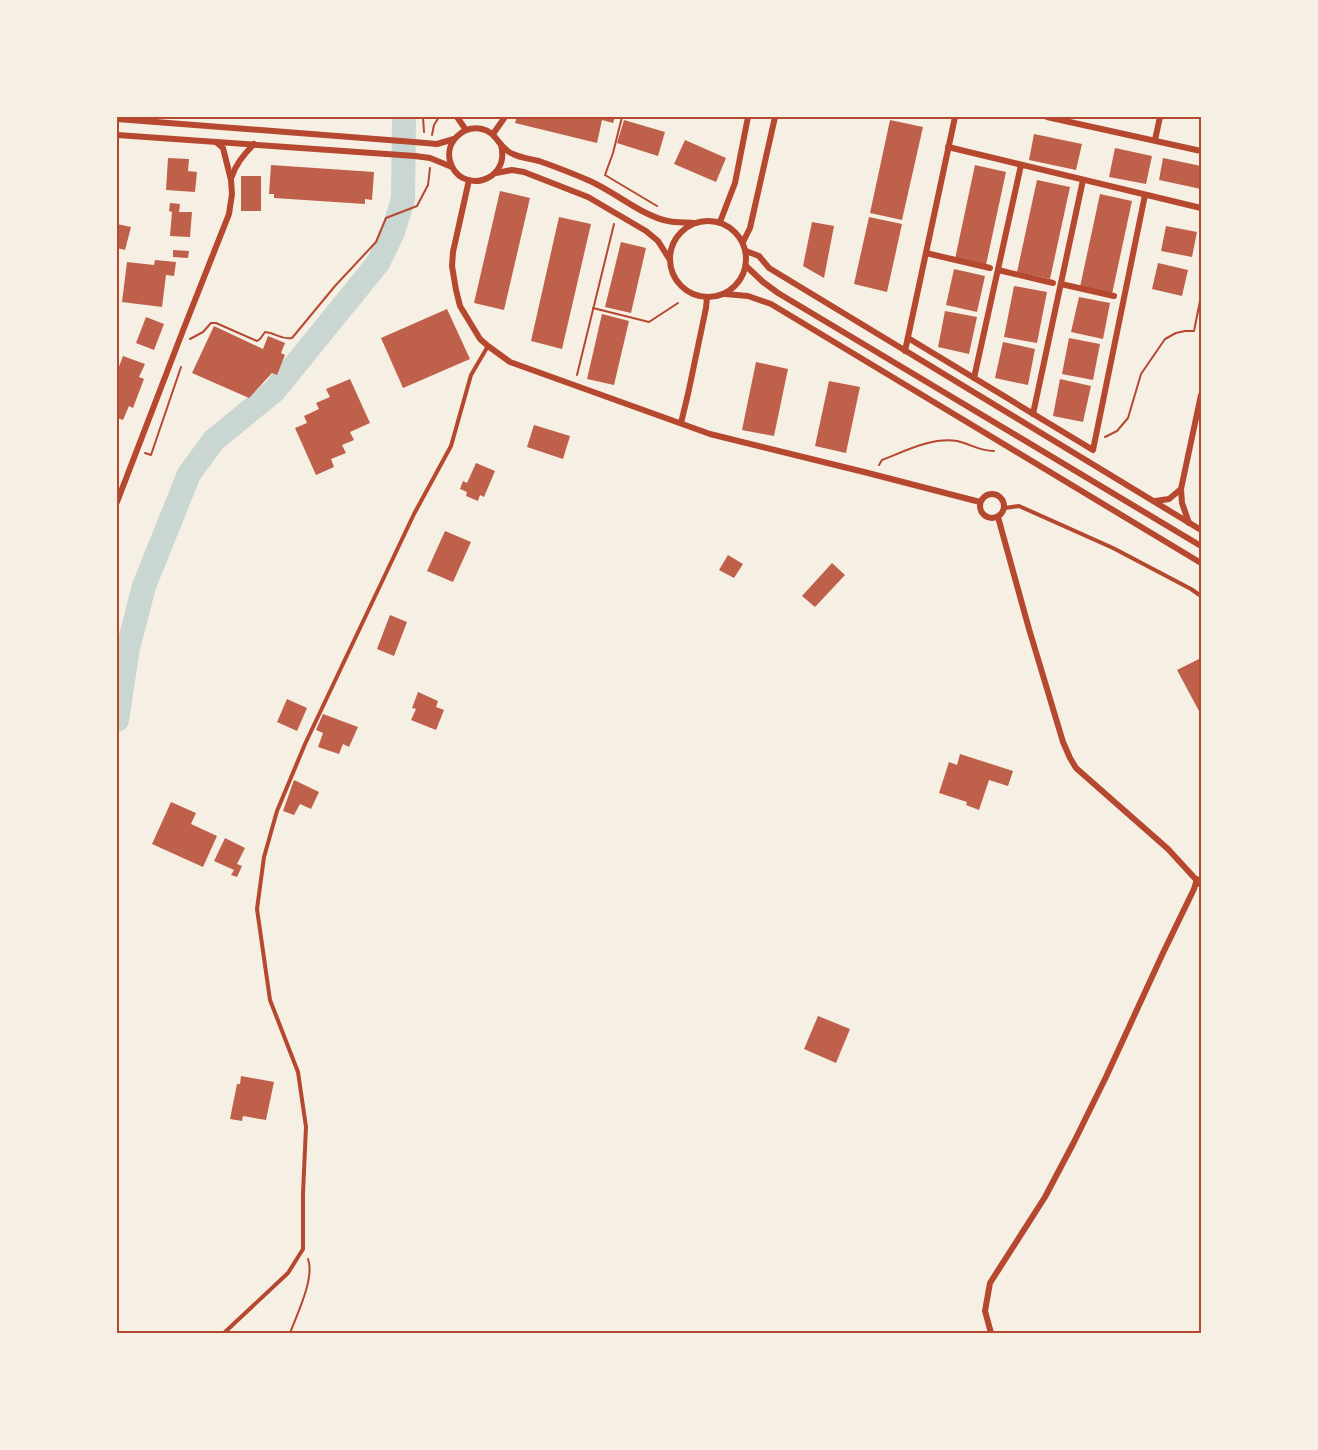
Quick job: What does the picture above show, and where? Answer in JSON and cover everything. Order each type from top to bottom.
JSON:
[{"type":"street","points":[[117,119],[126,117]]},
{"type":"street","points":[[458,117],[466,130]]},
{"type":"street","points":[[493,134],[505,117]]},
{"type":"street","points":[[720,222],[735,183],[748,117]]},
{"type":"street","points":[[743,242],[750,228],[775,117]]},
{"type":"street","points":[[905,351],[955,117]]},
{"type":"street","points":[[1047,117],[1070,119],[1201,151]]},
{"type":"street","points":[[1155,140],[1160,117]]},
{"type":"street","points":[[117,119],[437,144],[454,139]]},
{"type":"street","points":[[452,167],[449,153],[454,139],[466,130],[480,128],[493,134],[511,154],[538,161],[593,182],[655,217],[669,222],[695,223]]},
{"type":"street","points":[[117,135],[415,156],[430,158],[452,167],[462,177],[476,181],[490,178],[500,167],[503,152],[501,145]]},
{"type":"street","points":[[117,502],[229,214],[232,194],[231,180],[222,148],[216,142]]},
{"type":"street","points":[[231,180],[232,173],[254,144]]},
{"type":"street","points":[[948,147],[1201,208]]},
{"type":"street","points":[[974,378],[1021,165]]},
{"type":"street","points":[[495,173],[512,170],[524,172],[588,197],[646,231],[658,241],[670,260]]},
{"type":"street","points":[[469,180],[453,252],[452,266],[460,306],[480,339],[510,362],[710,434],[980,502]]},
{"type":"street","points":[[1034,414],[1057,284],[1083,180]]},
{"type":"street","points":[[908,338],[1093,450],[1145,195]]},
{"type":"street","points":[[708,220],[720,222],[730,226],[743,242],[746,266],[742,278],[735,287],[716,297],[691,293],[684,289],[674,276],[670,250],[679,233],[686,227],[708,220]]},
{"type":"street","points":[[746,252],[759,256],[769,268],[1201,530]]},
{"type":"street","points":[[926,253],[990,268]]},
{"type":"street","points":[[746,266],[778,293],[1201,546]]},
{"type":"street","points":[[998,270],[1114,296]]},
{"type":"street","points":[[724,294],[748,296],[771,304],[1201,563]]},
{"type":"street","points":[[681,423],[707,297]]},
{"type":"street","points":[[1189,522],[1182,503],[1181,489],[1201,395]]},
{"type":"street","points":[[1155,501],[1169,499],[1181,489]]},
{"type":"street","points":[[989,494],[997,494],[1003,500],[1005,508],[1001,515],[994,519],[986,517],[980,510],[980,502],[989,494]]},
{"type":"street","points":[[991,1333],[985,1311],[990,1283],[1045,1197],[1074,1142],[1163,952],[1199,882],[1168,849],[1076,768],[1070,758],[1063,742],[1029,629],[998,517]]},
{"type":"lane","points":[[224,1333],[288,1273],[303,1249],[306,1127],[298,1072],[270,1000],[257,909],[264,857],[277,811],[305,744],[414,514],[452,446],[471,375],[488,346]]},
{"type":"lane","points":[[1005,508],[1019,506],[1113,548],[1201,596]]},
{"type":"path","points":[[423,117],[423,134]]},
{"type":"path","points":[[622,117],[605,175],[661,209],[655,217]]},
{"type":"path","points":[[189,340],[203,332],[211,323],[216,323],[257,341],[265,332],[285,339],[292,338],[334,286],[376,242],[386,218],[417,206]]},
{"type":"path","points":[[576,378],[614,224],[619,227]]},
{"type":"path","points":[[593,308],[649,322],[678,303]]},
{"type":"path","points":[[137,451],[151,455],[182,361]]},
{"type":"path","points":[[290,1333],[310,1276],[309,1263],[303,1249]]},
{"type":"building","points":[[517,117],[615,117],[613,123],[602,120],[597,143],[515,123]]},
{"type":"building","points":[[624,120],[665,132],[658,156],[617,143]]},
{"type":"building","points":[[890,120],[923,127],[902,220],[870,213]]},
{"type":"building","points":[[1034,134],[1082,144],[1076,170],[1029,160]]},
{"type":"building","points":[[685,140],[726,158],[716,182],[674,164]]},
{"type":"building","points":[[1115,148],[1152,156],[1146,184],[1109,177]]},
{"type":"building","points":[[168,158],[189,159],[188,171],[197,172],[195,192],[166,190]]},
{"type":"building","points":[[1163,158],[1201,166],[1201,189],[1159,180]]},
{"type":"building","points":[[271,165],[374,172],[372,200],[365,199],[365,204],[274,198],[274,194],[269,194]]},
{"type":"building","points":[[975,165],[1006,172],[986,265],[955,259]]},
{"type":"building","points":[[241,176],[261,176],[261,211],[241,211]]},
{"type":"building","points":[[1037,180],[1070,187],[1050,279],[1017,272]]},
{"type":"building","points":[[500,191],[530,198],[504,310],[474,303]]},
{"type":"building","points":[[1100,194],[1132,201],[1112,294],[1080,287]]},
{"type":"building","points":[[170,203],[180,204],[179,212],[192,212],[190,237],[170,236],[172,212],[169,211]]},
{"type":"building","points":[[559,217],[591,224],[562,349],[531,341]]},
{"type":"building","points":[[869,217],[902,224],[887,292],[854,284]]},
{"type":"building","points":[[812,222],[834,226],[824,278],[803,266]]},
{"type":"building","points":[[117,224],[131,227],[125,250],[117,248]]},
{"type":"building","points":[[1166,226],[1197,232],[1192,257],[1161,251]]},
{"type":"building","points":[[621,242],[646,248],[631,313],[605,307]]},
{"type":"building","points":[[173,250],[189,251],[188,258],[173,257]]},
{"type":"building","points":[[155,260],[176,262],[174,276],[166,275],[162,307],[122,302],[127,262],[154,265]]},
{"type":"building","points":[[1158,263],[1188,270],[1182,296],[1152,289]]},
{"type":"building","points":[[954,269],[985,276],[977,312],[946,305]]},
{"type":"building","points":[[1014,286],[1047,292],[1037,343],[1004,337]]},
{"type":"building","points":[[1079,297],[1110,303],[1103,339],[1071,332]]},
{"type":"building","points":[[447,309],[470,359],[403,388],[381,338]]},
{"type":"building","points":[[945,311],[977,317],[969,354],[938,347]]},
{"type":"building","points":[[602,314],[629,321],[614,385],[587,379]]},
{"type":"building","points":[[146,317],[164,324],[154,350],[136,343]]},
{"type":"building","points":[[214,326],[263,349],[268,336],[285,343],[281,353],[285,355],[277,375],[272,373],[249,398],[192,373]]},
{"type":"building","points":[[1069,338],[1100,344],[1093,380],[1062,374]]},
{"type":"building","points":[[1003,342],[1035,349],[1028,385],[995,378]]},
{"type":"building","points":[[123,356],[145,364],[139,377],[144,379],[133,408],[129,406],[123,420],[117,418],[117,372]]},
{"type":"building","points":[[756,362],[788,369],[774,436],[742,430]]},
{"type":"building","points":[[350,379],[370,423],[350,432],[354,440],[342,445],[346,453],[331,459],[334,467],[316,475],[295,428],[307,423],[304,416],[319,409],[316,403],[330,397],[326,389]]},
{"type":"building","points":[[1060,379],[1091,386],[1083,422],[1053,416]]},
{"type":"building","points":[[829,381],[860,387],[846,453],[815,446]]},
{"type":"building","points":[[534,425],[570,436],[563,459],[527,447]]},
{"type":"building","points":[[476,463],[495,471],[484,497],[480,495],[478,501],[466,496],[467,492],[460,489],[463,481],[467,483]]},
{"type":"building","points":[[445,531],[471,542],[453,582],[427,571]]},
{"type":"building","points":[[728,555],[743,564],[734,578],[719,570]]},
{"type":"building","points":[[832,563],[845,575],[815,607],[802,596]]},
{"type":"building","points":[[390,615],[407,622],[394,656],[377,649]]},
{"type":"building","points":[[1201,658],[1201,709],[1199,711],[1177,670]]},
{"type":"building","points":[[418,692],[438,701],[436,707],[444,710],[436,730],[411,720],[416,709],[412,708]]},
{"type":"building","points":[[287,699],[307,708],[297,731],[277,722]]},
{"type":"building","points":[[323,714],[358,727],[349,747],[343,744],[339,754],[318,747],[323,733],[316,730]]},
{"type":"building","points":[[960,754],[1013,771],[1008,786],[989,780],[979,810],[966,805],[967,802],[939,793],[949,762],[957,765]]},
{"type":"building","points":[[294,780],[319,792],[311,809],[300,804],[294,815],[283,811]]},
{"type":"building","points":[[171,802],[196,813],[191,824],[217,836],[203,867],[152,844]]},
{"type":"building","points":[[225,838],[245,848],[237,864],[242,866],[237,877],[231,875],[234,870],[214,861]]},
{"type":"building","points":[[818,1016],[850,1029],[836,1063],[804,1049]]},
{"type":"building","points":[[241,1076],[274,1082],[266,1120],[243,1116],[242,1121],[230,1119],[237,1084],[240,1084]]},
{"type":"waterway","points":[[117,720],[128,648],[144,586],[189,474],[214,440],[274,391],[378,263],[393,232],[403,199],[404,117]]}]
